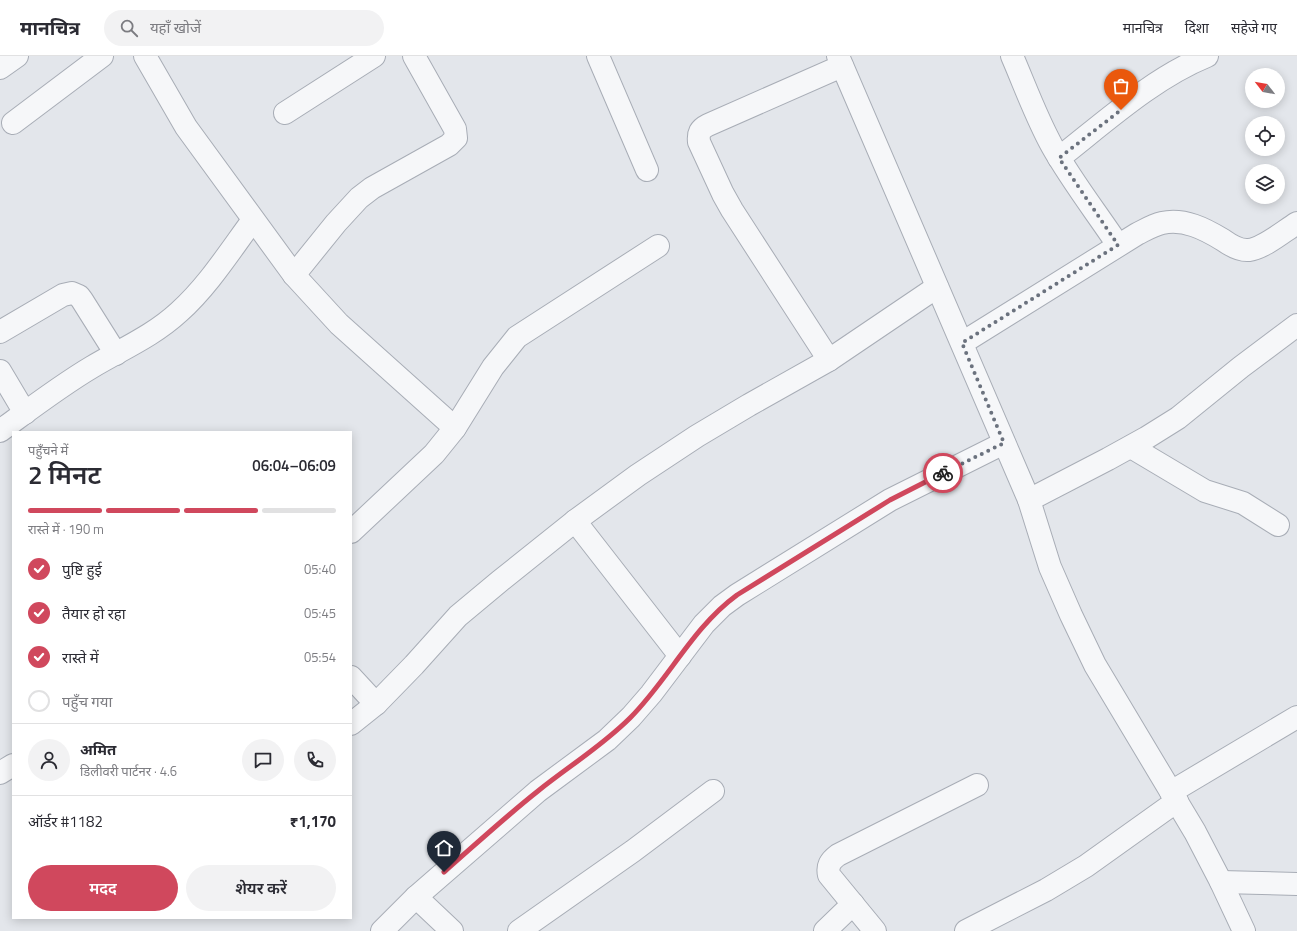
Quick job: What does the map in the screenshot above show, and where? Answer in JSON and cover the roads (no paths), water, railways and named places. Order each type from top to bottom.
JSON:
[{"type":"street","points":[[0,68],[17,56]]},
{"type":"street","points":[[13,123],[102,56]]},
{"type":"street","points":[[145,56],[186,127],[294,275],[339,324],[455,428]]},
{"type":"street","points":[[285,113],[374,56]]},
{"type":"street","points":[[294,275],[336,223],[360,198],[372,188],[449,145],[456,138],[457,134],[455,129],[414,56]]},
{"type":"street","points":[[598,56],[647,170]]},
{"type":"street","points":[[1012,56],[1040,122],[1059,158],[1118,245]]},
{"type":"street","points":[[1059,158],[1145,91],[1172,72],[1206,56]]},
{"type":"street","points":[[828,360],[732,210],[699,142],[699,136],[703,128],[708,125],[840,61],[1029,500],[1050,567],[1071,615],[1095,665],[1174,797],[1221,882],[1244,931]]},
{"type":"street","points":[[0,431],[61,386],[166,324],[194,298],[253,220]]},
{"type":"street","points":[[962,343],[1136,234],[1162,223],[1175,222],[1190,224],[1206,230],[1231,245],[1240,249],[1248,250],[1264,244],[1297,223]]},
{"type":"street","points":[[352,531],[427,462],[455,428],[493,367],[517,337],[658,246]]},
{"type":"street","points":[[352,723],[376,704],[414,665],[458,616],[575,521],[638,475],[697,436],[828,360],[937,287]]},
{"type":"street","points":[[0,332],[63,295],[72,293],[79,296],[82,300],[116,354]]},
{"type":"street","points":[[1029,500],[1131,446],[1178,418],[1241,367],[1297,325]]},
{"type":"street","points":[[0,371],[25,413]]},
{"type":"street","points":[[382,931],[416,897],[538,791],[607,740],[641,705],[704,624],[722,606],[737,595],[890,500],[1004,443]]},
{"type":"street","points":[[1131,446],[1201,489],[1243,503],[1278,525]]},
{"type":"street","points":[[575,521],[680,656]]},
{"type":"street","points":[[352,678],[376,704]]},
{"type":"street","points":[[966,931],[1046,890],[1086,866],[1174,797],[1297,718]]},
{"type":"street","points":[[0,773],[12,766]]},
{"type":"street","points":[[875,931],[829,875],[828,868],[833,859],[838,855],[977,785]]},
{"type":"street","points":[[518,931],[633,851],[713,791]]},
{"type":"street","points":[[1221,882],[1297,884]]},
{"type":"street","points":[[416,897],[452,931]]},
{"type":"street","points":[[826,931],[853,904]]}]
